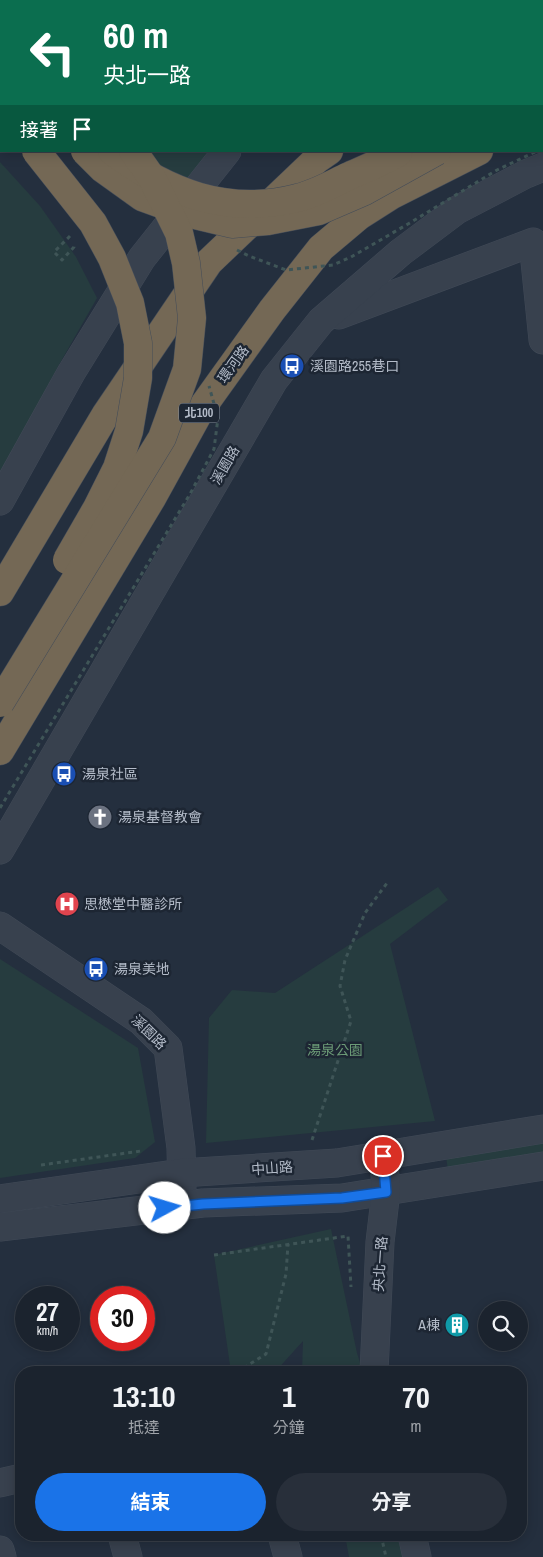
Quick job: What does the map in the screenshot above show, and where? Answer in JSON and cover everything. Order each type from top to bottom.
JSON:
[{"type":"highway","points":[[0,671],[69,557],[117,468],[129,431],[138,378],[138,343],[130,303],[112,258],[94,222],[37,152]]},
{"type":"highway","points":[[86,152],[103,170],[142,197],[186,213],[232,224],[268,221],[320,210],[363,192],[434,152]]},
{"type":"highway","points":[[113,152],[136,170],[176,190],[222,202],[258,203],[297,198],[399,152]]},
{"type":"highway","points":[[0,703],[162,438],[187,369],[192,318],[184,255],[178,234],[152,178],[134,152]]},
{"type":"highway","points":[[0,592],[106,414],[209,262],[316,160],[328,152]]},
{"type":"highway","name":"環河路","points":[[0,751],[152,498],[201,409],[272,310],[321,248],[358,216],[392,195],[477,152]]},
{"type":"street","points":[[0,501],[71,373],[142,258],[226,152]]},
{"type":"street","name":"溪園路","points":[[0,850],[274,380],[321,321],[401,252],[457,210],[543,167]]},
{"type":"street","points":[[321,321],[533,242],[543,340]]},
{"type":"street","name":"溪園路","points":[[0,926],[141,1021],[168,1048],[181,1148],[184,1205]]},
{"type":"street","name":"中山路","points":[[0,1199],[181,1173],[336,1163],[543,1129]]},
{"type":"street","name":"央北一路","points":[[374,1366],[380,1242],[386,1192],[383,1156]]},
{"type":"street","points":[[0,1227],[184,1205],[342,1198],[543,1166]]},
{"type":"street","points":[[0,1483],[15,1479]]},
{"type":"street","points":[[124,1541],[128,1557]]},
{"type":"street","points":[[284,1541],[288,1557]]},
{"type":"street","points":[[413,1541],[417,1557]]},
{"type":"street","points":[[0,1550],[2,1557]]},
{"type":"path","points":[[73,234],[54,252],[62,260],[74,247]]},
{"type":"path","points":[[311,1141],[351,1021],[340,986],[345,960],[365,913],[388,883]]},
{"type":"path","points":[[214,1255],[348,1236],[351,1296]]},
{"type":"path","points":[[247,1366],[266,1354],[286,1274],[288,1244]]},
{"type":"path","points":[[382,1541],[384,1556]]},
{"type":"green space","points":[[143,152],[220,152],[175,196]]},
{"type":"green space","points":[[0,162],[40,206],[76,257],[97,298],[0,475]]},
{"type":"green space","name":"湯泉公園","points":[[438,887],[448,900],[390,944],[435,1121],[206,1143],[209,1018],[232,990],[275,993]]},
{"type":"green space","points":[[0,959],[138,1048],[155,1142],[135,1158],[0,1178]]},
{"type":"green space","points":[[543,1140],[543,1157],[448,1172],[446,1155]]},
{"type":"green space","points":[[331,1229],[361,1366],[302,1366],[303,1341],[280,1366],[230,1366],[214,1255]]},
{"type":"green space","points":[[346,1541],[404,1541],[408,1557],[349,1557]]},
{"type":"place","name":"溪園路255巷口","points":[[292,366]]},
{"type":"place","name":"湯泉社區","points":[[64,774]]},
{"type":"place","name":"湯泉基督教會","points":[[100,817]]},
{"type":"place","name":"思懋堂中醫診所","points":[[67,904]]},
{"type":"place","name":"湯泉美地","points":[[96,969]]},
{"type":"place","name":"A棟","points":[[457,1325]]},
{"type":"route","points":[[165,1208],[203,1204],[342,1198],[386,1192],[383,1156]]}]
